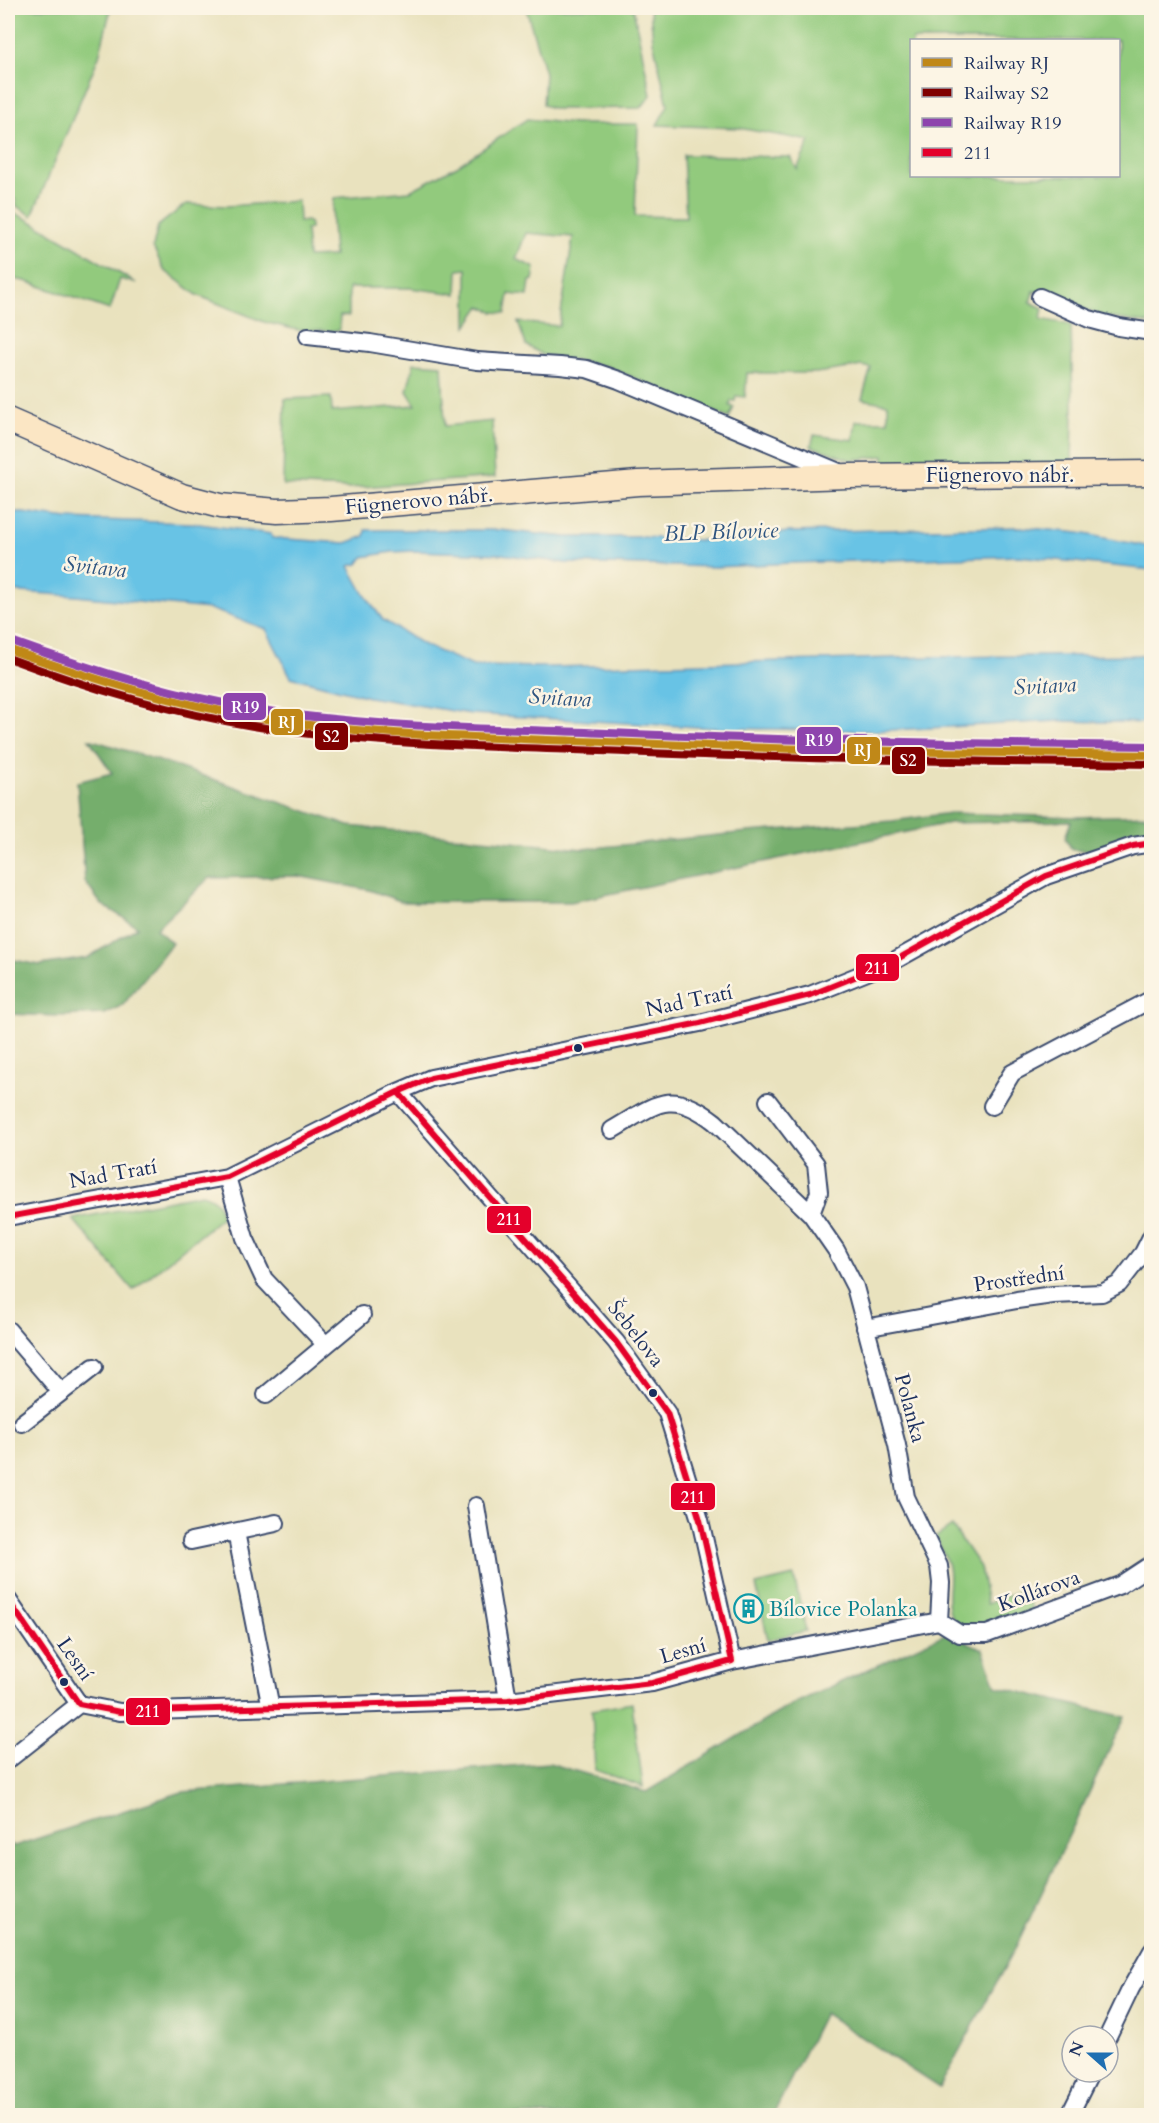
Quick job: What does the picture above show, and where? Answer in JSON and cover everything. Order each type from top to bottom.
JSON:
[{"type":"street","points":[[1040,297],[1089,319],[1152,332]]},
{"type":"street","name":"Fügnerovo nábř.","points":[[308,336],[370,343],[477,361],[587,369],[619,380],[848,476]]},
{"type":"street","name":"Fügnerovo nábř.","points":[[8,420],[182,496],[220,506],[251,510],[313,510],[638,483],[848,476],[1152,473]]},
{"type":"street","name":"Nad Tratí","points":[[8,1216],[227,1177],[398,1092],[431,1078],[700,1023],[810,995],[892,962],[1046,876],[1133,846],[1152,843]]},
{"type":"street","points":[[992,1106],[1012,1073],[1152,999]]},
{"type":"street","name":"Šebelova","points":[[398,1092],[616,1342],[667,1413],[700,1520],[732,1661]]},
{"type":"street","points":[[768,1101],[816,1164],[819,1192],[811,1214]]},
{"type":"street","name":"Polanka","points":[[612,1130],[655,1105],[665,1102],[688,1105],[700,1110],[811,1214],[836,1250],[855,1287],[897,1445],[906,1497],[939,1566],[941,1583],[939,1621]]},
{"type":"street","points":[[227,1177],[245,1238],[264,1279],[326,1345]]},
{"type":"street","name":"Prostřední","points":[[865,1328],[1017,1300],[1053,1295],[1102,1293],[1119,1284],[1143,1253],[1152,1235]]},
{"type":"street","points":[[267,1395],[362,1315]]},
{"type":"street","points":[[8,1330],[62,1392]]},
{"type":"street","points":[[22,1423],[94,1367]]},
{"type":"street","points":[[476,1506],[508,1700]]},
{"type":"street","points":[[191,1541],[276,1523]]},
{"type":"street","points":[[236,1532],[271,1708]]},
{"type":"street","name":"Kollárova","points":[[939,1621],[960,1634],[987,1634],[1120,1585],[1152,1564]]},
{"type":"street","name":"Lesní","points":[[8,1600],[78,1704],[120,1712],[508,1700],[652,1683],[732,1661],[939,1621]]},
{"type":"street","points":[[8,1760],[78,1704]]},
{"type":"street","points":[[1114,2024],[1152,1952]]},
{"type":"street","points":[[1069,2115],[1085,2084]]},
{"type":"green space","points":[[8,8],[111,8],[99,56],[32,216],[15,205],[17,201],[14,199],[8,210]]},
{"type":"green space","points":[[526,8],[633,8],[651,95],[641,108],[555,109],[543,105],[545,73]]},
{"type":"green space","points":[[650,8],[1151,8],[1151,324],[1105,317],[1034,291],[1030,302],[1043,308],[1041,319],[1071,325],[1072,466],[883,466],[884,456],[851,460],[811,446],[814,435],[853,440],[856,421],[888,421],[888,404],[862,399],[871,368],[862,366],[816,373],[747,373],[745,397],[736,396],[735,401],[731,401],[730,406],[734,407],[729,418],[606,366],[543,355],[526,345],[518,322],[559,326],[573,237],[526,233],[516,259],[535,268],[533,280],[530,281],[528,296],[509,294],[506,313],[493,312],[481,306],[467,326],[467,269],[458,270],[457,294],[410,288],[349,288],[349,316],[340,316],[339,331],[298,330],[264,322],[197,295],[164,270],[153,247],[158,226],[186,204],[227,206],[298,201],[299,222],[307,221],[310,224],[310,229],[306,230],[308,257],[334,256],[332,223],[334,198],[410,191],[457,166],[527,119],[575,124],[638,124],[635,216],[686,217],[683,155],[790,157],[797,169],[810,141],[739,128],[657,125],[668,105],[653,41]]},
{"type":"green space","points":[[8,210],[136,283],[120,279],[110,310],[25,281],[8,278]]},
{"type":"green space","points":[[414,363],[442,365],[445,426],[492,421],[495,477],[348,488],[283,485],[285,399],[331,397],[332,412],[416,405],[407,391]]},
{"type":"green space","points":[[89,739],[349,826],[583,849],[748,832],[892,821],[950,813],[1073,817],[1151,815],[1151,835],[1089,851],[1072,850],[1065,838],[1071,821],[950,823],[571,902],[403,902],[369,890],[298,876],[209,878],[156,929],[172,943],[123,1005],[105,1014],[58,1016],[8,1014],[8,959],[40,965],[87,958],[138,927],[101,904],[85,882],[77,782],[112,773]]},
{"type":"green space","points":[[202,1194],[216,1202],[222,1217],[133,1290],[73,1219]]},
{"type":"green space","points":[[952,1526],[980,1567],[987,1604],[1024,1589],[1033,1611],[1000,1622],[975,1627],[955,1621],[949,1607],[948,1567],[936,1537]]},
{"type":"green space","points":[[794,1576],[806,1631],[768,1640],[756,1585]]},
{"type":"green space","points":[[947,1633],[983,1649],[996,1686],[1125,1717],[1019,1941],[939,2088],[824,2013],[773,2115],[8,2116],[8,1843],[14,1846],[182,1792],[549,1763],[646,1792],[789,1706]]},
{"type":"green space","points":[[632,1703],[643,1787],[595,1770],[592,1710]]},
{"type":"water","name":"Svitava","points":[[8,511],[68,519],[192,523],[271,534],[272,538],[346,543],[365,536],[366,530],[500,530],[566,537],[641,537],[717,541],[788,532],[1020,527],[1079,533],[1151,547],[1151,570],[1019,556],[717,567],[566,563],[501,554],[415,551],[363,557],[358,564],[349,566],[365,595],[383,620],[426,646],[473,666],[551,667],[932,657],[1151,655],[1151,723],[1060,721],[873,731],[716,728],[471,714],[369,697],[291,677],[266,629],[210,609],[8,591]]},
{"type":"rail line","name":"R19","points":[[11,641],[102,672],[194,697],[256,709],[343,720],[431,726],[744,738],[1152,746]]},
{"type":"rail line","name":"RJ","points":[[8,649],[99,680],[191,705],[254,717],[341,729],[474,737],[742,747],[1152,755]]},
{"type":"rail line","name":"S2","points":[[8,658],[99,689],[191,714],[253,726],[383,741],[738,756],[1152,764]]},
{"type":"transit line","name":"211","points":[[8,1217],[227,1177],[398,1092],[431,1078],[700,1023],[810,995],[892,962],[1046,876],[1133,846],[1152,843]]},
{"type":"transit line","name":"211","points":[[398,1092],[616,1342],[667,1413],[700,1520],[732,1661]]},
{"type":"transit line","name":"211","points":[[8,1600],[79,1704],[120,1712],[508,1700],[652,1683],[732,1661]]},
{"type":"place","name":"Bílovice Polanka","points":[[748,1609]]},
{"type":"water label","name":"BLP Bílovice","points":[[721,532]]}]
